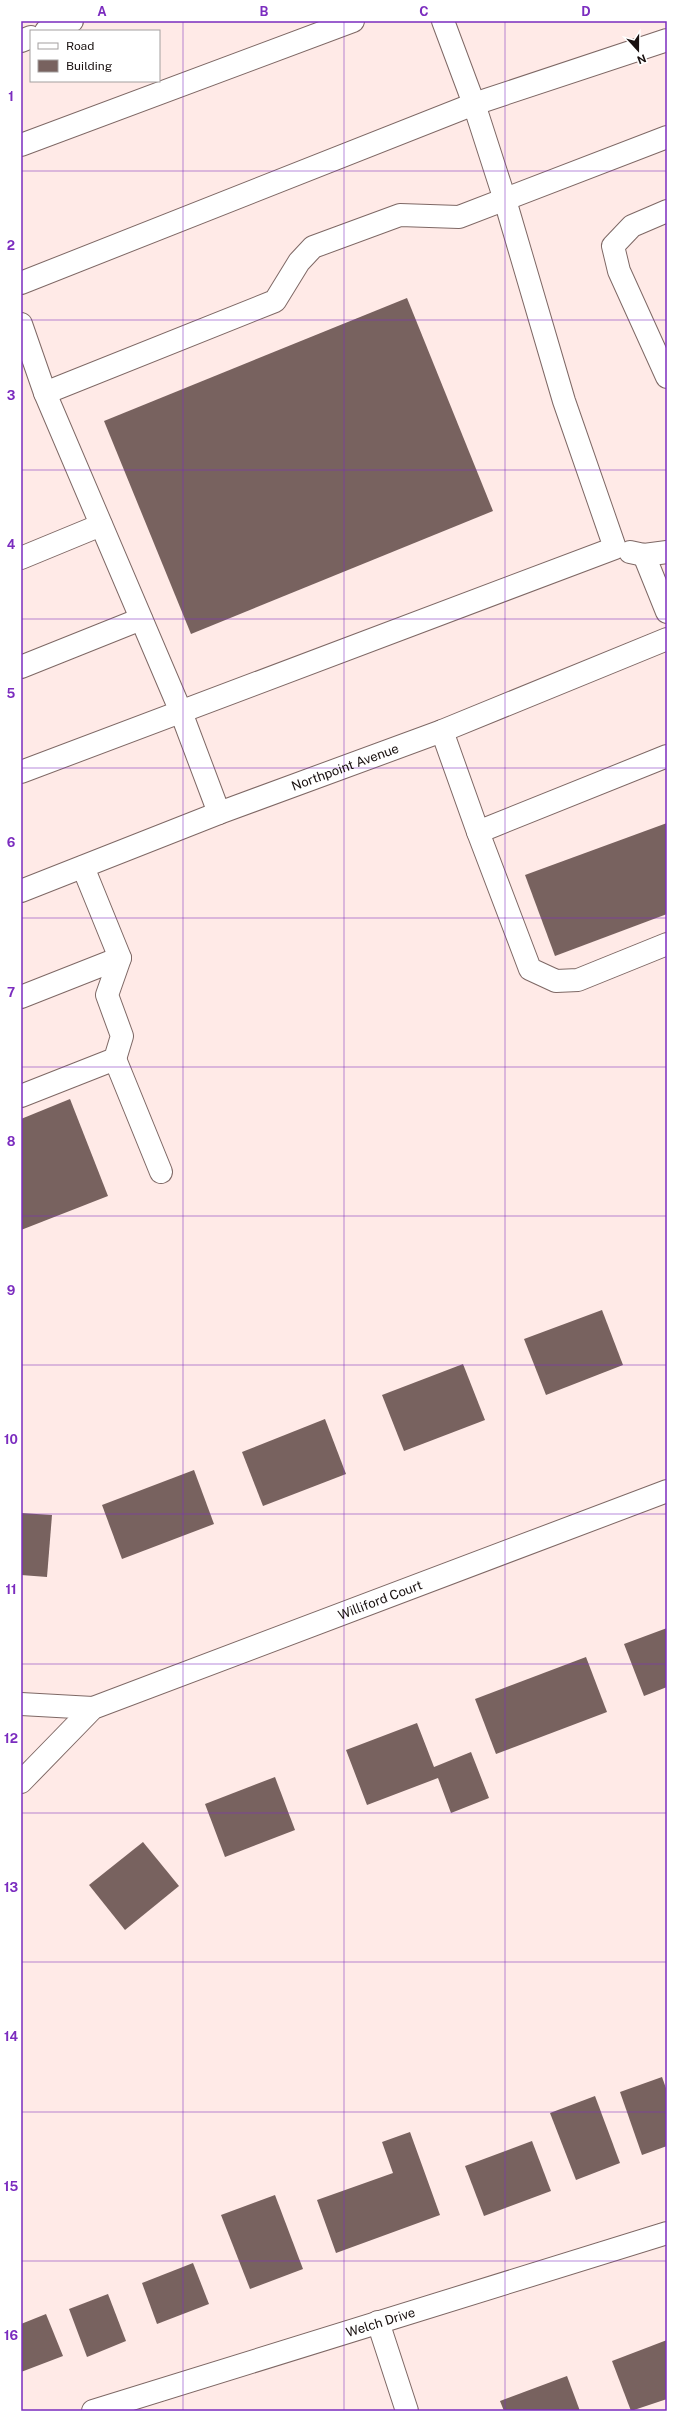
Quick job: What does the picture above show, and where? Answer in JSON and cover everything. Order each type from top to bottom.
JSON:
[{"type":"street","points":[[49,30],[72,21]]},
{"type":"street","points":[[21,145],[353,21]]},
{"type":"street","points":[[443,21],[474,104],[505,200],[564,401],[615,548]]},
{"type":"street","points":[[21,283],[474,104],[667,40]]},
{"type":"street","points":[[45,393],[275,301],[299,262],[313,247],[400,215],[459,217],[667,137]]},
{"type":"street","points":[[667,211],[632,226],[613,246],[619,272],[667,377]]},
{"type":"street","points":[[21,324],[45,393],[181,712],[219,813]]},
{"type":"street","points":[[21,558],[101,525]]},
{"type":"street","points":[[21,772],[615,548],[644,555],[667,552]]},
{"type":"street","points":[[644,555],[667,612]]},
{"type":"street","points":[[21,667],[141,619]]},
{"type":"street","name":"Northpoint Avenue","points":[[21,891],[219,813],[442,731],[667,639]]},
{"type":"street","points":[[442,731],[478,832],[530,969],[556,982],[578,980],[667,944]]},
{"type":"street","points":[[478,832],[667,756]]},
{"type":"street","points":[[83,867],[120,958],[107,995],[122,1036],[115,1059],[161,1172]]},
{"type":"street","points":[[21,997],[120,958]]},
{"type":"street","points":[[21,1096],[115,1059]]},
{"type":"street","name":"Williford Court","points":[[21,1704],[93,1708],[667,1491]]},
{"type":"street","name":"Williford Court","points":[[21,1782],[93,1708]]},
{"type":"street","name":"Welch Drive","points":[[93,2411],[667,2233]]},
{"type":"street","points":[[378,2322],[407,2411]]},
{"type":"building","points":[[407,298],[493,511],[191,634],[104,421]]},
{"type":"building","points":[[667,823],[667,914],[555,956],[525,875]]},
{"type":"building","points":[[70,1099],[108,1196],[21,1230],[21,1119]]},
{"type":"building","points":[[602,1310],[623,1365],[546,1395],[524,1339]]},
{"type":"building","points":[[463,1364],[485,1420],[404,1451],[382,1395]]},
{"type":"building","points":[[325,1419],[346,1474],[263,1506],[242,1452]]},
{"type":"building","points":[[194,1470],[214,1524],[122,1559],[102,1505]]},
{"type":"building","points":[[21,1513],[52,1515],[47,1577],[21,1575]]},
{"type":"building","points":[[667,1628],[667,1687],[644,1696],[624,1644]]},
{"type":"building","points":[[586,1657],[607,1712],[496,1754],[475,1699]]},
{"type":"building","points":[[417,1723],[434,1767],[471,1752],[489,1798],[451,1813],[438,1778],[367,1805],[346,1750]]},
{"type":"building","points":[[275,1777],[295,1830],[225,1857],[205,1804]]},
{"type":"building","points":[[143,1842],[179,1886],[125,1930],[89,1885]]},
{"type":"building","points":[[662,2077],[667,2091],[667,2146],[642,2155],[620,2092]]},
{"type":"building","points":[[595,2096],[620,2163],[576,2180],[550,2113]]},
{"type":"building","points":[[410,2132],[440,2215],[336,2253],[317,2200],[393,2173],[382,2142]]},
{"type":"building","points":[[532,2141],[551,2191],[484,2216],[465,2166]]},
{"type":"building","points":[[275,2195],[303,2269],[250,2289],[221,2215]]},
{"type":"building","points":[[193,2263],[209,2304],[157,2324],[142,2283]]},
{"type":"building","points":[[108,2294],[126,2341],[87,2357],[69,2309]]},
{"type":"building","points":[[46,2314],[63,2356],[21,2372],[21,2324]]},
{"type":"building","points":[[667,2340],[667,2399],[631,2411],[612,2361]]},
{"type":"building","points":[[567,2376],[580,2411],[504,2411],[500,2401]]}]
